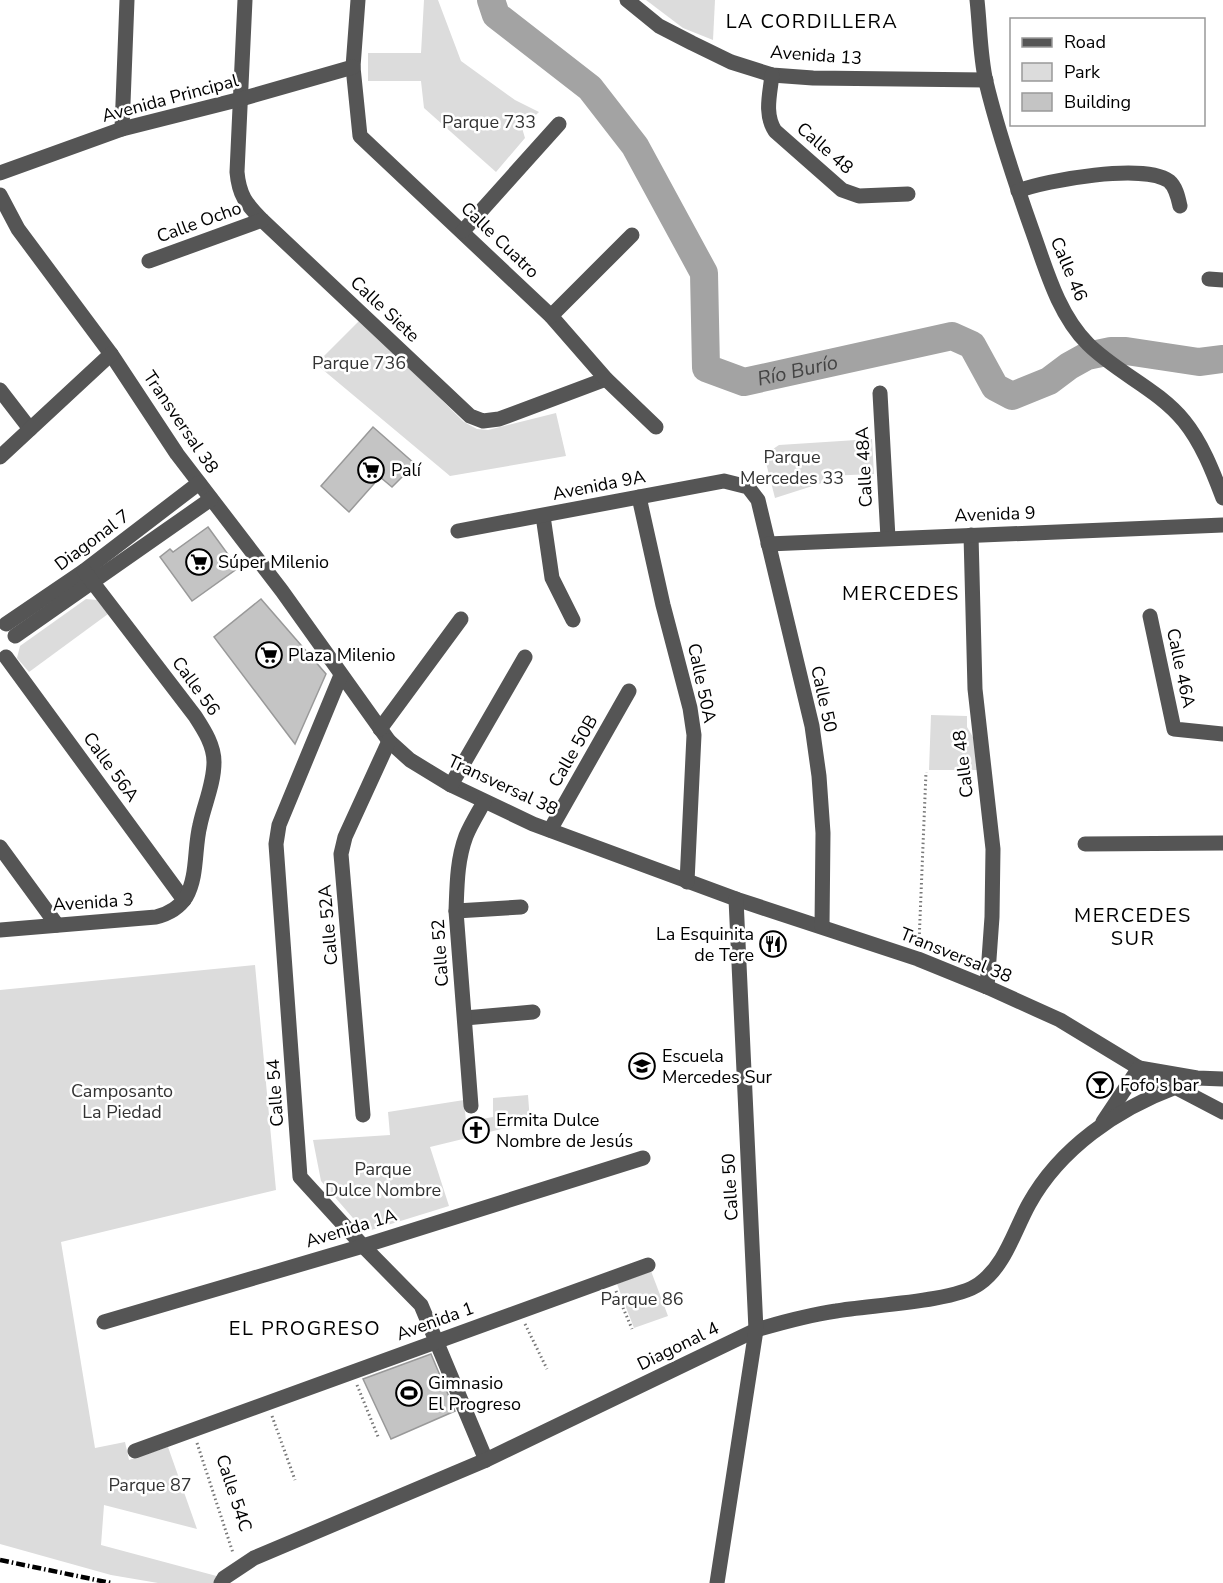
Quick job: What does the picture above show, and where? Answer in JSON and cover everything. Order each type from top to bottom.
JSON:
[{"type":"street","points":[[122,129],[127,0]]},
{"type":"street","name":"Calle Siete","points":[[245,0],[237,172],[238,188],[247,205],[470,416],[483,421],[499,419],[606,379]]},
{"type":"street","name":"Calle Cuatro","points":[[358,0],[353,67],[360,136],[551,316],[606,379],[656,428]]},
{"type":"street","name":"Avenida 13","points":[[627,0],[659,26],[731,62],[772,75],[813,78],[986,80]]},
{"type":"street","name":"Calle 46","points":[[977,0],[986,80],[1018,191],[1051,284],[1065,312],[1087,344],[1184,420],[1219,476],[1223,498]]},
{"type":"street","name":"Avenida Principal","points":[[0,173],[122,129],[241,99],[353,67]]},
{"type":"street","name":"Calle 48","points":[[772,75],[768,112],[770,122],[775,130],[842,190],[859,196],[908,194]]},
{"type":"street","points":[[463,231],[559,124]]},
{"type":"street","points":[[1018,191],[1036,184],[1124,172],[1168,180],[1175,188],[1180,206]]},
{"type":"street","name":"Transversal 38","points":[[0,195],[18,229],[111,354],[177,454],[282,591],[385,735],[410,760],[450,785],[550,830],[687,882],[918,959],[987,987],[1060,1020],[1139,1068],[1223,1112]]},
{"type":"street","name":"Calle Ocho","points":[[149,261],[262,220]]},
{"type":"street","points":[[551,316],[632,235]]},
{"type":"street","points":[[0,457],[111,354]]},
{"type":"street","points":[[0,390],[30,429]]},
{"type":"street","name":"Calle 48A","points":[[880,393],[888,538]]},
{"type":"street","name":"Avenida 9A","points":[[458,531],[724,481],[748,487]]},
{"type":"street","name":"Diagonal 7","points":[[89,576],[199,483]]},
{"type":"street","name":"Calle 50","points":[[748,487],[758,500],[812,726],[819,776],[823,833],[822,926]]},
{"type":"street","name":"Calle 50A","points":[[639,496],[663,606],[690,708],[694,735],[687,882]]},
{"type":"street","name":"Diagonal 7","points":[[3,658],[13,650],[7,628],[210,499]]},
{"type":"street","points":[[543,516],[552,578],[573,620]]},
{"type":"street","name":"Avenida 9","points":[[768,544],[1223,525]]},
{"type":"street","name":"Calle 48","points":[[971,535],[975,689],[993,849],[992,917],[987,987]]},
{"type":"street","name":"Calle 56","points":[[89,576],[208,736],[214,761],[212,781],[199,827],[192,885],[184,900]]},
{"type":"street","name":"Calle 46A","points":[[1150,615],[1174,729],[1223,734]]},
{"type":"street","name":"Calle 52A","points":[[363,1115],[342,854],[345,837],[385,735],[462,619]]},
{"type":"street","points":[[450,785],[525,657]]},
{"type":"street","name":"Calle 56A","points":[[3,658],[184,900]]},
{"type":"street","name":"Calle 54","points":[[341,675],[279,825],[276,844],[300,1177],[363,1246],[422,1305],[486,1460]]},
{"type":"street","name":"Calle 50B","points":[[550,830],[629,691]]},
{"type":"street","name":"Calle 52","points":[[471,1106],[456,911],[459,858],[466,834],[484,802]]},
{"type":"street","points":[[1085,844],[1223,843]]},
{"type":"street","points":[[0,847],[57,925]]},
{"type":"street","name":"Calle 50","points":[[717,1583],[756,1330],[736,899]]},
{"type":"street","name":"Avenida 3","points":[[0,930],[156,917],[170,913],[184,900]]},
{"type":"street","points":[[456,911],[521,908]]},
{"type":"street","points":[[465,1018],[533,1012]]},
{"type":"street","points":[[1139,1068],[1197,1078],[1223,1079]]},
{"type":"street","name":"Diagonal 4","points":[[1101,1126],[1139,1068]]},
{"type":"street","name":"Diagonal 4","points":[[222,1580],[265,1553],[486,1460],[756,1330],[836,1310],[947,1296],[977,1286],[1000,1262],[1029,1203],[1062,1158],[1101,1126],[1153,1096],[1176,1087]]},
{"type":"street","name":"Avenida 1A","points":[[104,1322],[363,1246],[643,1158]]},
{"type":"street","name":"Avenida 1","points":[[135,1450],[648,1265]]},
{"type":"path","points":[[918,959],[926,772]]},
{"type":"path","points":[[611,1278],[632,1329]]},
{"type":"path","points":[[519,1311],[547,1369]]},
{"type":"path","points":[[352,1372],[379,1439]]},
{"type":"path","points":[[267,1403],[296,1480]]},
{"type":"path","name":"Calle 54C","points":[[192,1430],[238,1569]]},
{"type":"green space","name":"Parque 733","points":[[424,0],[438,0],[461,61],[515,100],[539,112],[522,128],[525,138],[496,172],[424,108],[421,81],[368,81],[368,53],[421,53]]},
{"type":"green space","points":[[646,0],[715,0],[713,40],[683,28]]},
{"type":"green space","name":"Parque 736","points":[[360,320],[464,422],[477,429],[488,430],[556,413],[566,456],[450,476],[316,364]]},
{"type":"green space","name":"Parque Mercedes 33","points":[[872,439],[874,474],[826,476],[825,482],[775,498],[764,455],[779,445]]},
{"type":"green space","points":[[86,599],[97,600],[108,614],[29,672],[17,658],[20,646]]},
{"type":"green space","points":[[931,715],[967,716],[967,727],[981,751],[983,770],[929,770]]},
{"type":"green space","name":"Camposanto La Piedad","points":[[255,965],[276,1190],[61,1242],[95,1448],[125,1442],[129,1460],[168,1447],[197,1529],[104,1505],[101,1545],[224,1578],[221,1583],[158,1583],[111,1575],[0,1544],[0,990]]},
{"type":"green space","name":"Parque Dulce Nombre","points":[[528,1095],[530,1122],[485,1133],[484,1124],[467,1127],[467,1138],[430,1147],[449,1206],[365,1232],[321,1181],[313,1140],[390,1135],[388,1112],[464,1100],[466,1122],[493,1117],[493,1098]]},
{"type":"green space","name":"Parque 86","points":[[651,1271],[668,1316],[634,1328],[617,1284]]},
{"type":"building","name":"Palí","points":[[373,427],[415,464],[392,487],[380,477],[349,512],[321,486]]},
{"type":"building","name":"Súper Milenio","points":[[208,527],[238,568],[192,601],[160,557],[170,549],[173,552]]},
{"type":"building","name":"Plaza Milenio","points":[[261,599],[326,674],[295,744],[214,637]]},
{"type":"building","name":"Gimnasio El Progreso","points":[[431,1354],[455,1411],[391,1439],[363,1379]]},
{"type":"waterway","name":"Río Burío","points":[[491,0],[496,15],[590,88],[635,146],[704,273],[706,368],[744,382],[952,336],[972,345],[995,387],[1012,396],[1049,381],[1087,356],[1111,351],[1126,351],[1199,362],[1223,359]]},
{"type":"railway","points":[[0,1560],[111,1583]]},
{"type":"place","name":"Palí","points":[[371,470]]},
{"type":"place","name":"Súper Milenio","points":[[199,562]]},
{"type":"place","name":"Plaza Milenio","points":[[269,655]]},
{"type":"place","name":"La Esquinita de Tere","points":[[773,944]]},
{"type":"place","name":"Escuela Mercedes Sur","points":[[642,1066]]},
{"type":"place","name":"Fofo's bar","points":[[1100,1085]]},
{"type":"place","name":"Ermita Dulce Nombre de Jesús","points":[[476,1130]]},
{"type":"place","name":"Gimnasio El Progreso","points":[[409,1393]]},
{"type":"district","name":"LA CORDILLERA","points":[[812,21]]},
{"type":"district","name":"MERCEDES","points":[[901,593]]},
{"type":"district","name":"MERCEDES SUR","points":[[1133,926]]},
{"type":"district","name":"EL PROGRESO","points":[[305,1328]]},
{"type":"park label","name":"Parque 87","points":[[150,1485]]}]
